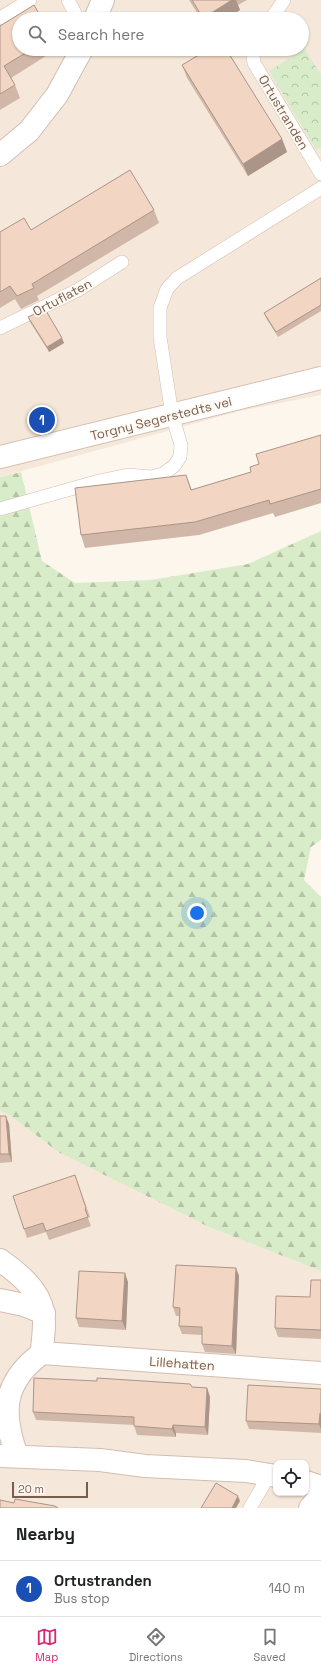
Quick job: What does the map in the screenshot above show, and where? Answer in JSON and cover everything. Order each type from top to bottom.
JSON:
[{"type":"street","points":[[98,12],[103,0]]},
{"type":"street","points":[[0,155],[29,131],[57,95],[78,56]]},
{"type":"street","name":"Torgny Segerstedts vei","points":[[0,457],[321,378]]},
{"type":"street","points":[[0,1260],[24,1278],[40,1301],[44,1313],[42,1353],[29,1363],[19,1376],[10,1393],[7,1407],[7,1421],[10,1439],[8,1456],[45,1459],[100,1460],[145,1466],[246,1471],[273,1476]]},
{"type":"street","points":[[0,1300],[24,1305],[44,1313]]},
{"type":"street","name":"Lillehatten","points":[[42,1353],[321,1373]]},
{"type":"street","points":[[309,1483],[321,1486]]},
{"type":"street","points":[[310,1508],[321,1495]]},
{"type":"lane","points":[[0,18],[30,0]]},
{"type":"lane","points":[[68,0],[74,12]]},
{"type":"lane","points":[[276,12],[284,0]]},
{"type":"lane","name":"Ortustranden","points":[[253,56],[254,63],[321,174]]},
{"type":"lane","points":[[0,509],[99,481],[128,476],[151,477],[163,474],[174,466],[180,457],[181,445],[172,415],[160,325],[160,308],[167,289],[177,278],[321,188]]},
{"type":"lane","name":"Ortuflaten","points":[[0,328],[78,290],[122,262]]},
{"type":"lane","points":[[250,1508],[273,1476]]},
{"type":"shaded area","points":[[0,0],[321,0],[321,395],[240,411],[0,477]]},
{"type":"shaded area","points":[[0,1111],[11,1116],[58,1152],[211,1228],[321,1271],[321,1508],[0,1508]]},
{"type":"green space","points":[[294,56],[309,56],[321,75],[321,147],[316,150],[269,71]]},
{"type":"green space","points":[[21,472],[42,561],[75,583],[151,580],[248,564],[321,531],[321,840],[311,847],[304,880],[321,897],[321,1271],[211,1228],[58,1152],[11,1116],[0,1111],[0,477]]},
{"type":"building","points":[[192,0],[232,0],[213,12],[199,12]]},
{"type":"building","points":[[34,5],[38,12],[23,12]]},
{"type":"building","points":[[12,19],[12,56],[20,56],[4,66],[15,85],[0,94],[0,26]]},
{"type":"building","points":[[197,56],[230,56],[282,139],[243,164],[182,65]]},
{"type":"building","points":[[130,170],[154,210],[32,284],[34,288],[17,296],[10,286],[0,292],[0,232],[24,218],[31,230]]},
{"type":"building","points":[[321,278],[321,305],[276,332],[264,313]]},
{"type":"building","points":[[45,309],[62,338],[47,347],[28,317]]},
{"type":"building","points":[[321,435],[321,489],[270,504],[269,500],[195,522],[81,535],[75,488],[186,475],[191,490],[251,472],[250,467],[259,464],[256,454]]},
{"type":"building","points":[[0,1116],[6,1116],[9,1154],[0,1154]]},
{"type":"building","points":[[75,1175],[88,1217],[46,1231],[43,1223],[24,1229],[13,1196]]},
{"type":"building","points":[[176,1265],[236,1268],[232,1346],[202,1344],[202,1327],[179,1326],[180,1308],[173,1307]]},
{"type":"building","points":[[79,1271],[125,1273],[122,1321],[76,1318]]},
{"type":"building","points":[[311,1280],[321,1280],[321,1330],[275,1328],[276,1296],[310,1297]]},
{"type":"building","points":[[34,1378],[97,1381],[97,1378],[190,1384],[192,1387],[207,1388],[205,1427],[173,1425],[172,1429],[134,1426],[134,1417],[33,1412]]},
{"type":"building","points":[[248,1385],[321,1389],[321,1414],[320,1413],[319,1424],[246,1421]]},
{"type":"building","points":[[216,1483],[238,1496],[232,1508],[201,1508]]},
{"type":"building","points":[[15,1499],[55,1506],[58,1508],[0,1508],[0,1500],[14,1503]]},
{"type":"place","name":"Ortustranden","points":[[42,420]]}]
